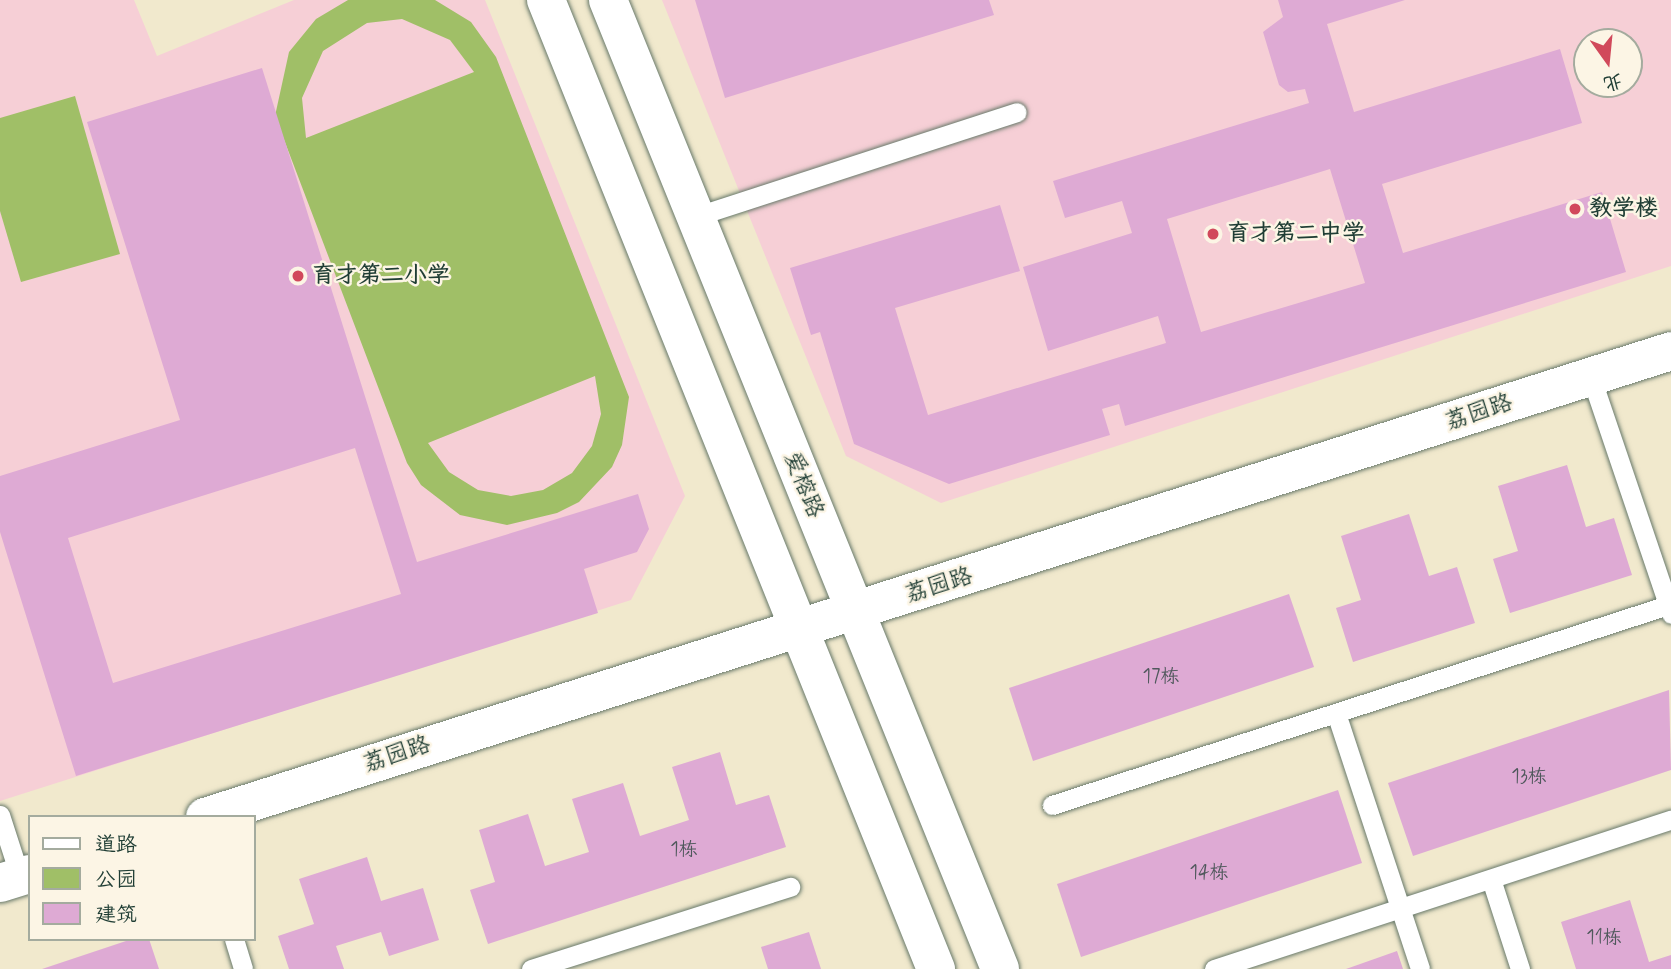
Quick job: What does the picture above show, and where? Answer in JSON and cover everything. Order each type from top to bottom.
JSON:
[{"type":"street","points":[[546,0],[936,969]]},
{"type":"street","name":"爱榕路","points":[[608,0],[1000,969]]},
{"type":"street","name":"荔园路","points":[[211,815],[1671,351]]},
{"type":"lane","points":[[697,216],[1017,113]]},
{"type":"lane","points":[[1052,804],[1670,610],[1664,570],[1591,377]]},
{"type":"lane","points":[[1336,713],[1420,969]]},
{"type":"lane","points":[[0,816],[17,878]]},
{"type":"lane","points":[[1214,969],[1671,820]]},
{"type":"lane","points":[[1491,879],[1520,969]]},
{"type":"lane","points":[[531,969],[790,887]]},
{"type":"lane","points":[[235,941],[243,969]]},
{"type":"shaded area","name":"育才第二小学","points":[[0,0],[134,0],[157,56],[294,0],[485,0],[685,496],[631,600],[0,801]]},
{"type":"shaded area","name":"育才第二中学","points":[[662,0],[1671,0],[1671,266],[941,503],[846,456]]},
{"type":"green space","points":[[348,0],[435,0],[471,22],[496,57],[629,397],[622,445],[612,467],[579,502],[557,513],[507,525],[460,515],[421,485],[407,463],[275,116],[289,52],[316,19]],"holes":[[[402,19],[450,40],[474,72],[306,138],[302,98],[323,51],[367,23]],[[595,376],[601,414],[592,446],[572,473],[543,490],[511,496],[478,490],[449,472],[428,443]]]},
{"type":"green space","points":[[75,96],[120,254],[21,282],[0,211],[0,118]]},
{"type":"building","points":[[695,0],[989,0],[994,15],[725,98]]},
{"type":"building","points":[[1278,0],[1405,0],[1327,24],[1354,112],[1560,49],[1582,123],[1382,184],[1403,253],[1602,192],[1626,272],[1125,426],[1119,404],[1102,409],[1110,435],[949,484],[854,444],[820,332],[811,335],[790,268],[1000,205],[1020,271],[895,308],[928,415],[1166,343],[1158,316],[1048,351],[1023,267],[1132,233],[1122,201],[1065,218],[1053,181],[1309,103],[1305,89],[1288,92],[1279,85],[1263,32],[1283,17]],"holes":[[[1330,169],[1365,283],[1201,332],[1167,219]]]},
{"type":"building","points":[[262,68],[417,562],[638,494],[649,529],[637,552],[584,569],[598,613],[76,776],[0,532],[0,476],[180,420],[87,122]],"holes":[[[355,448],[401,594],[113,683],[68,538]]]},
{"type":"building","points":[[1567,465],[1586,527],[1614,518],[1632,575],[1510,613],[1493,559],[1518,551],[1498,486]]},
{"type":"building","points":[[1409,514],[1429,576],[1457,567],[1475,623],[1353,662],[1336,608],[1361,600],[1341,536]]},
{"type":"building","points":[[1289,594],[1314,667],[1033,761],[1009,688]]},
{"type":"building","points":[[1669,690],[1671,770],[1413,856],[1388,783]]},
{"type":"building","points":[[720,752],[736,805],[769,795],[786,847],[488,944],[470,890],[495,882],[479,830],[528,814],[545,866],[589,852],[572,799],[623,783],[640,836],[689,820],[672,767]]},
{"type":"building","points":[[1338,790],[1362,863],[1081,957],[1057,884]]},
{"type":"building","points":[[367,857],[381,901],[423,888],[439,940],[389,956],[381,932],[336,946],[344,969],[289,969],[278,936],[314,924],[299,879]]},
{"type":"building","points":[[1630,900],[1649,962],[1671,955],[1671,969],[1576,969],[1561,922]]},
{"type":"building","points":[[809,932],[821,969],[768,969],[761,947]]},
{"type":"building","points":[[126,941],[150,941],[159,969],[42,969]]},
{"type":"building","points":[[1397,951],[1403,969],[1346,969]]},
{"type":"place","name":"教学楼","points":[[1575,209]]},
{"type":"place","name":"育才第二中学","points":[[1213,234]]},
{"type":"place","name":"育才第二小学","points":[[298,276]]}]
